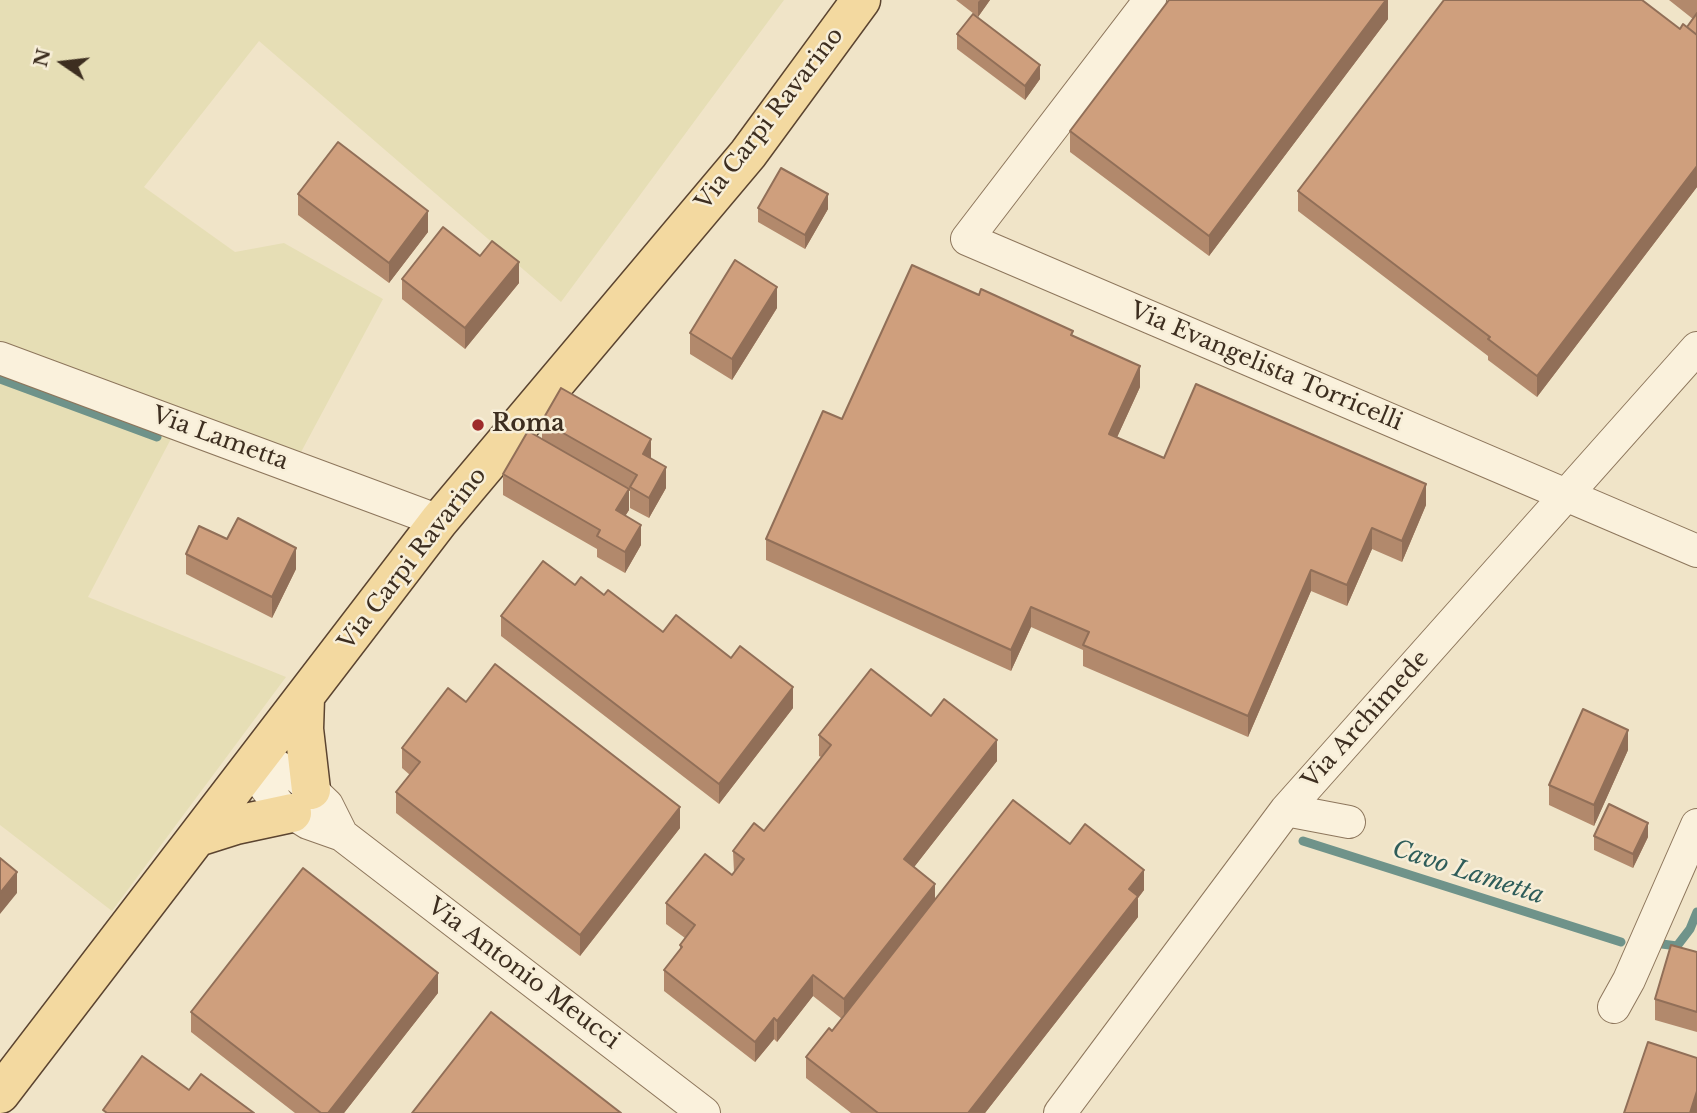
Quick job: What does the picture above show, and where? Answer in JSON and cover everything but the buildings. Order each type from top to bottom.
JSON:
[{"type":"main road","name":"Via Carpi Ravarino","points":[[0,1094],[439,521],[748,154],[861,0]]},
{"type":"main road","points":[[198,837],[259,819],[302,802],[305,698]]},
{"type":"street","name":"Via Evangelista Torricelli","points":[[1150,0],[967,239],[1697,551]]},
{"type":"street","name":"Via Archimede","points":[[1060,1113],[1286,810],[1697,348]]},
{"type":"street","name":"Via Lametta","points":[[0,358],[439,521]]},
{"type":"street","name":"Via Antonio Meucci","points":[[256,762],[279,805],[302,802],[308,823],[342,835],[704,1113]]},
{"type":"street","points":[[1286,810],[1349,822]]},
{"type":"street","points":[[1614,1007],[1629,980],[1697,825]]},
{"type":"shaded area","points":[[0,0],[784,0],[561,302],[259,41],[144,187],[235,252],[284,243],[383,299],[300,454],[185,412],[88,597],[286,677],[112,911],[0,825]]},
{"type":"waterway","name":"Cavo Lametta","points":[[0,379],[157,437]]},
{"type":"waterway","name":"Cavo Lametta","points":[[1303,841],[1621,942]]},
{"type":"waterway","name":"Cavo Lametta","points":[[1662,944],[1677,946],[1690,929],[1697,912]]},
{"type":"place","name":"Roma","points":[[478,425]]}]
